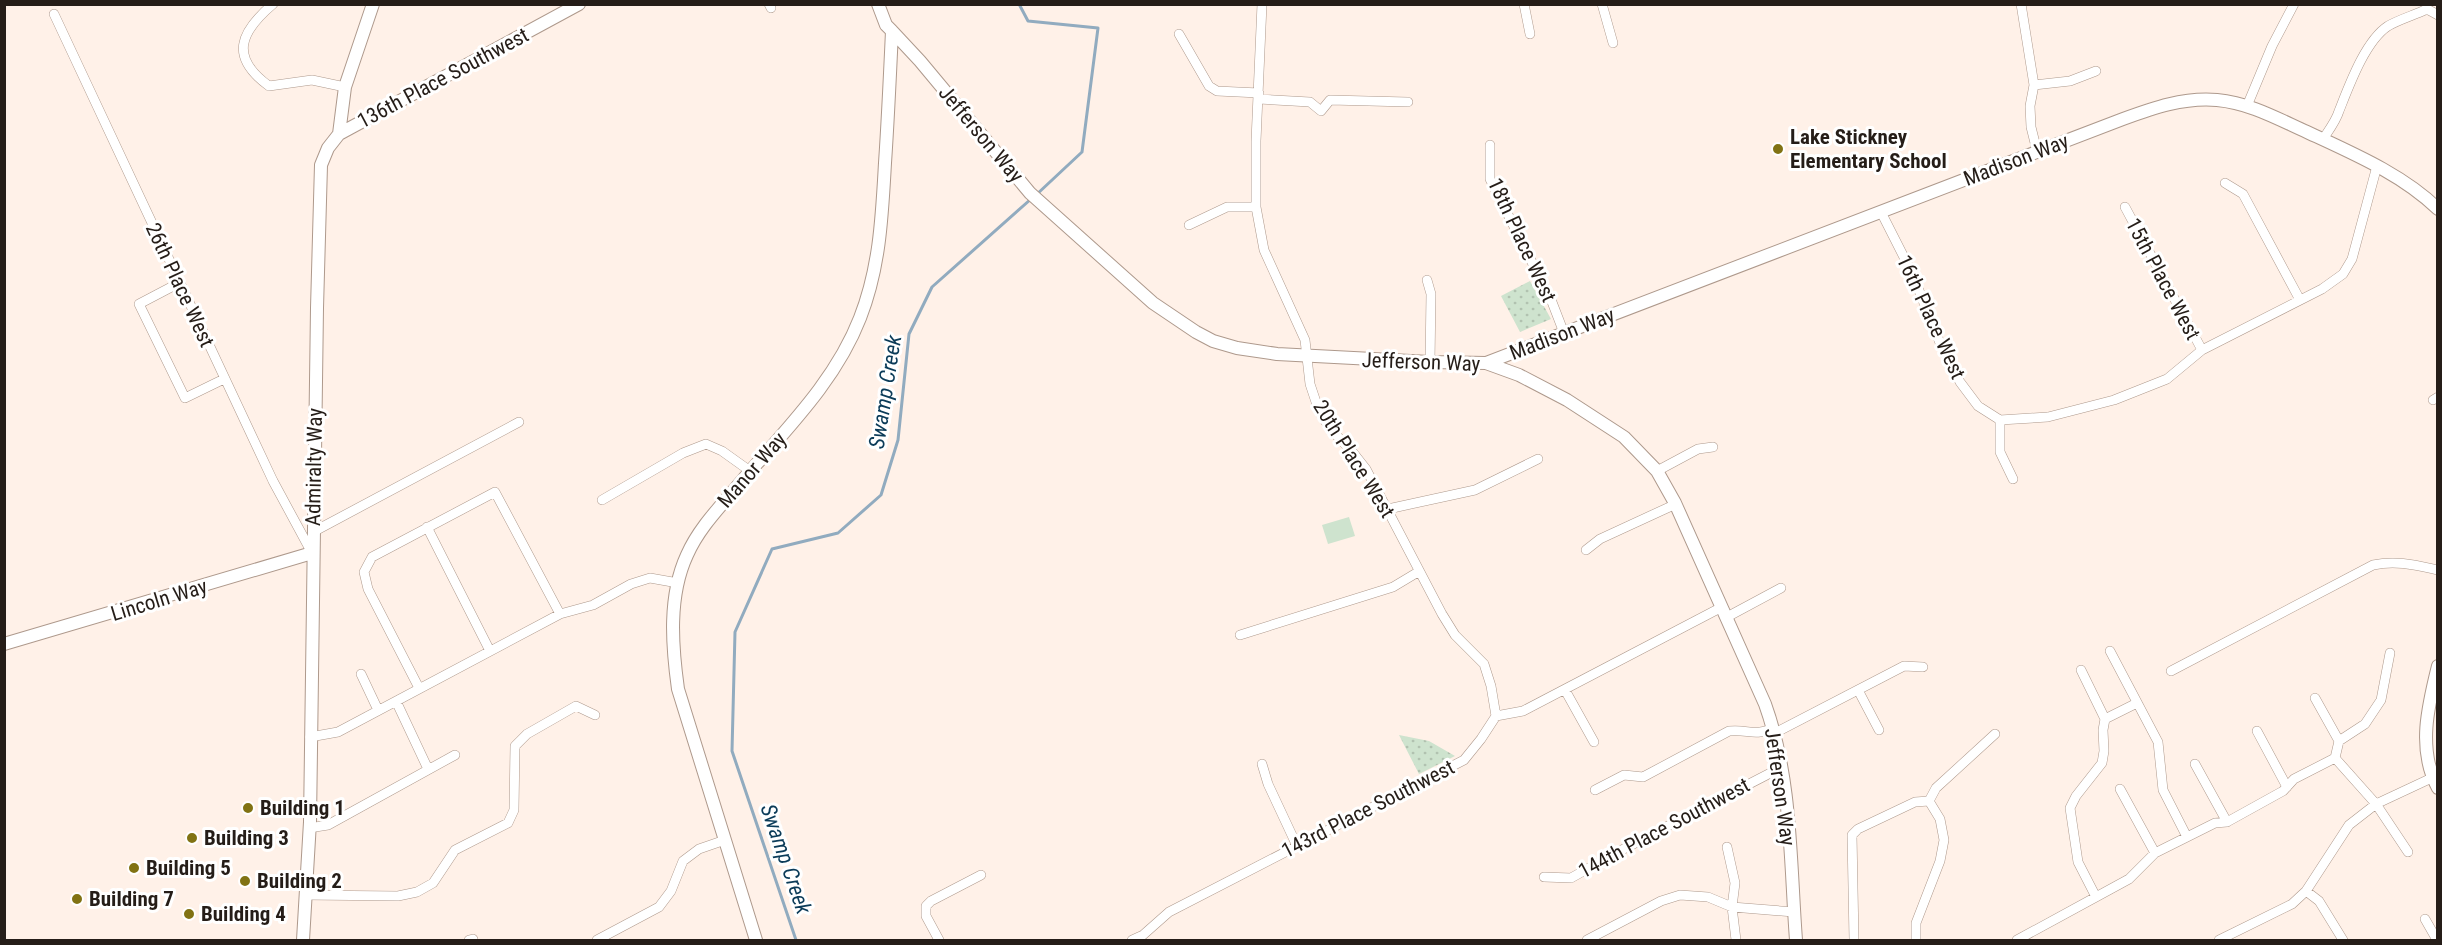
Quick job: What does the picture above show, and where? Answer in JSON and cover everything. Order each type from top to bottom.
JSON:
[{"type":"street","points":[[273,4],[251,24],[245,37],[243,50],[248,64],[258,78],[269,86],[312,81],[345,87]]},
{"type":"street","name":"Admiralty Way","points":[[303,940],[309,828],[312,553],[321,165],[328,148],[339,134],[345,87],[373,4]]},
{"type":"street","name":"136th Place Southwest","points":[[339,134],[579,4]]},
{"type":"street","points":[[878,4],[886,25],[892,31]]},
{"type":"street","name":"20th Place West","points":[[1262,4],[1256,141],[1256,207],[1264,250],[1272,271],[1297,318],[1305,340],[1310,384],[1320,411],[1331,430],[1352,450],[1366,469],[1418,572],[1455,635],[1484,664],[1491,686],[1496,716]]},
{"type":"street","points":[[1524,4],[1530,34]]},
{"type":"street","points":[[1602,4],[1614,43]]},
{"type":"street","points":[[2020,4],[2034,85],[2030,106],[2031,127],[2037,151]]},
{"type":"street","points":[[2247,106],[2294,4]]},
{"type":"street","points":[[2323,139],[2339,113],[2366,52],[2376,38],[2388,27],[2427,7],[2438,15]]},
{"type":"street","name":"26th Place West","points":[[54,14],[224,379],[273,481],[312,553]]},
{"type":"street","name":"Jefferson Way","points":[[892,31],[920,61],[1030,193],[1050,213],[1153,303],[1196,332],[1213,341],[1238,348],[1306,356],[1486,363],[1519,375],[1599,419],[1624,437],[1657,471],[1676,504],[1775,731],[1782,767],[1796,940]]},
{"type":"street","name":"Manor Way","points":[[756,940],[678,689],[673,657],[673,627],[678,582],[686,555],[702,528],[812,400],[843,354],[860,318],[880,246],[892,31]]},
{"type":"street","points":[[1179,34],[1209,86],[1217,91],[1310,102],[1321,111],[1330,100],[1408,102]]},
{"type":"street","points":[[2034,85],[2070,81],[2096,71]]},
{"type":"street","name":"Madison Way","points":[[1486,363],[2037,151],[2165,105],[2202,100],[2247,106],[2323,139],[2377,166],[2402,181],[2438,209]]},
{"type":"street","name":"18th Place West","points":[[1490,145],[1490,179],[1552,302],[1564,333]]},
{"type":"street","points":[[2013,479],[2000,452],[2000,420],[2048,417],[2114,400],[2167,379],[2202,350],[2322,289],[2343,274],[2352,259],[2377,166]]},
{"type":"street","points":[[2225,183],[2243,194],[2300,300]]},
{"type":"street","points":[[1189,225],[1227,207],[1256,207]]},
{"type":"street","name":"15th Place West","points":[[2125,207],[2202,350]]},
{"type":"street","name":"16th Place West","points":[[1881,212],[1912,273],[1940,343],[1960,382],[1978,406],[2000,420]]},
{"type":"street","points":[[1427,280],[1431,294],[1430,362]]},
{"type":"street","points":[[179,283],[139,304],[185,398],[224,379]]},
{"type":"street","points":[[313,532],[519,422]]},
{"type":"street","points":[[602,500],[683,453],[706,444],[722,451],[750,471]]},
{"type":"street","points":[[1657,471],[1698,449],[1713,447]]},
{"type":"street","points":[[1388,509],[1475,490],[1538,459]]},
{"type":"street","points":[[419,688],[368,589],[364,572],[372,557],[427,527],[495,492],[560,614]]},
{"type":"street","points":[[1586,550],[1600,539],[1676,504]]},
{"type":"street","points":[[427,527],[490,651]]},
{"type":"street","name":"Lincoln Way","points":[[4,644],[312,553]]},
{"type":"street","points":[[2171,670],[2373,565],[2387,562],[2405,563],[2438,570]]},
{"type":"street","points":[[1240,635],[1393,587],[1418,572]]},
{"type":"street","points":[[310,737],[338,732],[560,614],[592,605],[631,584],[650,578],[678,582]]},
{"type":"street","points":[[1496,716],[1523,711],[1724,612],[1782,588]]},
{"type":"street","points":[[2110,651],[2158,742],[2163,790],[2187,837]]},
{"type":"street","points":[[2339,741],[2365,724],[2380,700],[2390,653]]},
{"type":"street","points":[[1595,790],[1624,776],[1643,777],[1729,731],[1756,734],[1775,731],[1904,666],[1923,667]]},
{"type":"street","points":[[2438,666],[2428,706],[2425,740],[2438,788]]},
{"type":"street","points":[[2081,670],[2105,719],[2102,764],[2076,796],[2070,808],[2078,862],[2096,897]]},
{"type":"street","points":[[361,674],[378,710]]},
{"type":"street","points":[[1565,690],[1594,742]]},
{"type":"street","points":[[1858,690],[1879,730]]},
{"type":"street","points":[[2018,940],[2129,879],[2155,853],[2215,823],[2227,822],[2287,788],[2294,779],[2335,758],[2339,741],[2315,698]]},
{"type":"street","points":[[396,701],[428,769]]},
{"type":"street","points":[[2105,719],[2137,703]]},
{"type":"street","points":[[305,895],[398,896],[417,892],[433,883],[455,850],[508,823],[514,810],[515,746],[526,734],[576,706],[595,715]]},
{"type":"street","name":"143rd Place Southwest","points":[[1132,940],[1143,934],[1169,912],[1464,760],[1496,716]]},
{"type":"street","points":[[2256,731],[2287,788]]},
{"type":"street","points":[[1929,801],[1936,788],[1995,734]]},
{"type":"street","points":[[309,828],[328,825],[455,755]]},
{"type":"street","points":[[2335,758],[2376,804],[2408,852]]},
{"type":"street","points":[[1262,764],[1268,784],[1297,846]]},
{"type":"street","points":[[2195,764],[2227,822]]},
{"type":"street","name":"144th Place Southwest","points":[[1544,877],[1571,878],[1782,767]]},
{"type":"street","points":[[2219,940],[2292,904],[2306,891],[2349,825],[2376,804],[2434,775]]},
{"type":"street","points":[[2120,789],[2155,853]]},
{"type":"street","points":[[1854,940],[1852,835],[1858,829],[1915,802],[1929,801]]},
{"type":"street","points":[[1916,940],[1916,923],[1940,861],[1944,840],[1940,819],[1929,801]]},
{"type":"street","points":[[597,940],[659,907],[671,891],[683,861],[699,849],[725,840]]},
{"type":"street","points":[[1727,847],[1735,884],[1732,907],[1736,940]]},
{"type":"street","points":[[939,940],[926,916],[926,906],[931,901],[981,875]]},
{"type":"street","points":[[2306,891],[2319,901],[2343,940]]},
{"type":"street","points":[[1587,940],[1661,901],[1680,895],[1708,897],[1732,907],[1794,912]]},
{"type":"street","points":[[2425,919],[2437,940]]},
{"type":"green space","points":[[1530,281],[1551,319],[1520,332],[1501,296]]},
{"type":"green space","points":[[1349,517],[1355,536],[1328,544],[1322,525]]},
{"type":"green space","points":[[1399,735],[1429,741],[1455,756],[1419,774]]},
{"type":"waterway","name":"Swamp Creek","points":[[1019,4],[1028,21],[1098,28],[1082,152],[1036,195]]},
{"type":"waterway","name":"Swamp Creek","points":[[796,940],[732,751],[735,632],[772,549],[838,533],[881,495],[898,440],[909,334],[932,287],[1031,199]]},
{"type":"place","name":"Lake Stickney Elementary School","points":[[1778,149]]},
{"type":"place","name":"Building 1","points":[[248,808]]},
{"type":"place","name":"Building 3","points":[[192,838]]},
{"type":"place","name":"Building 5","points":[[134,868]]},
{"type":"place","name":"Building 2","points":[[245,881]]},
{"type":"place","name":"Building 7","points":[[77,899]]},
{"type":"place","name":"Building 4","points":[[189,914]]}]
